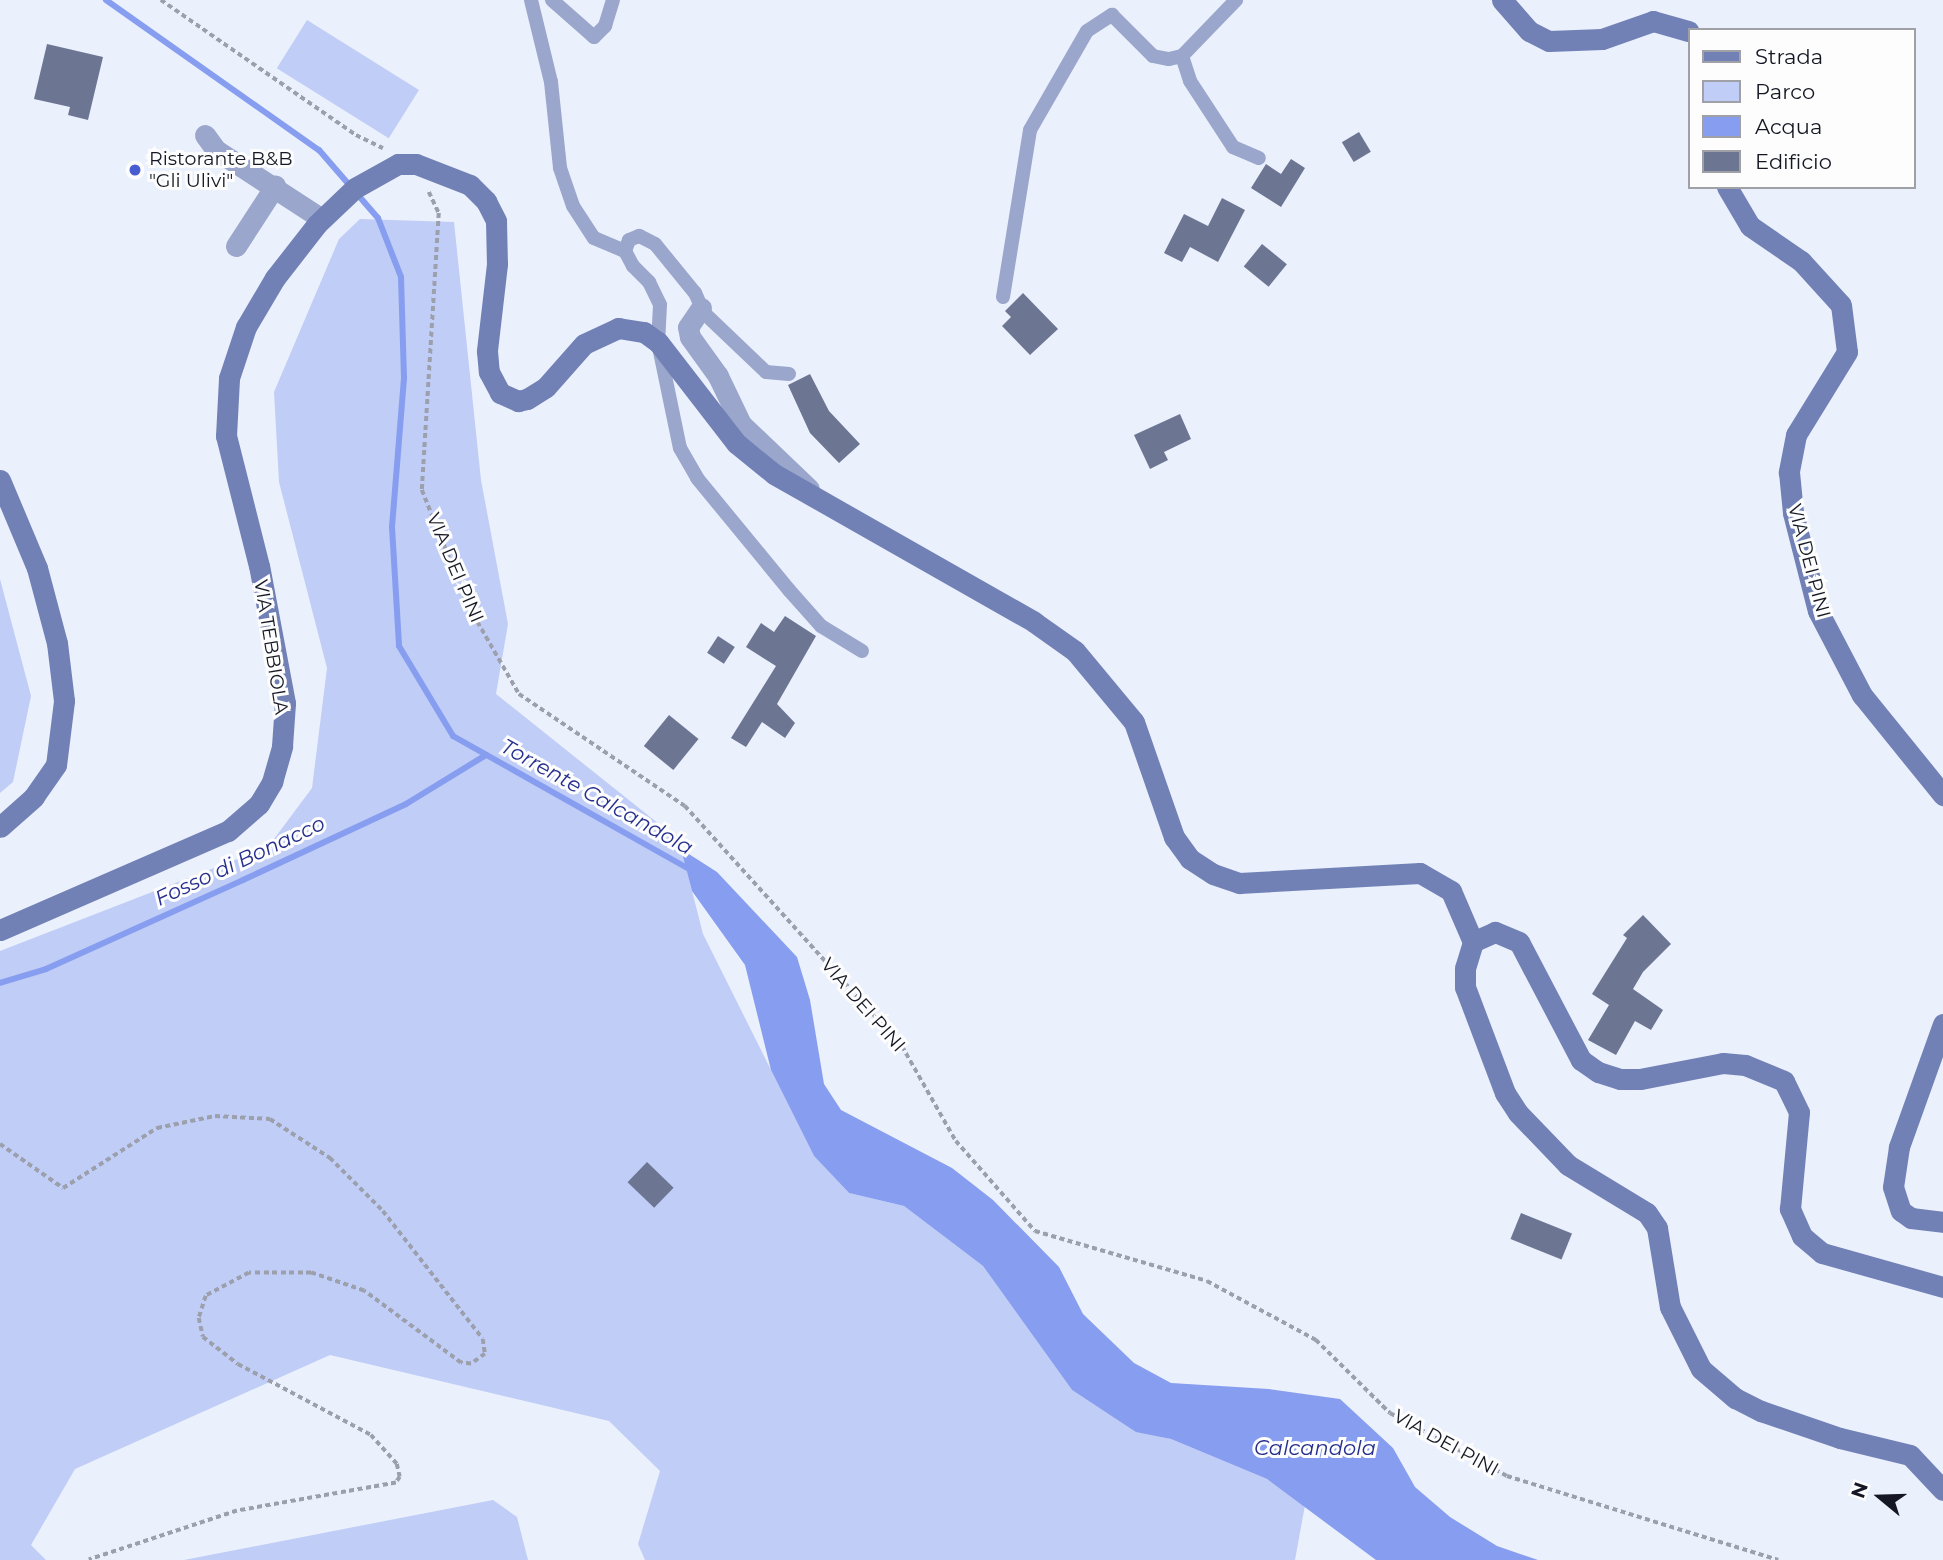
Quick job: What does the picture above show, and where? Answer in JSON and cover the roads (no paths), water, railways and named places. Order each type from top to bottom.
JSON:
[{"type":"main road","points":[[1502,0],[1529,31],[1549,41],[1602,39],[1653,21],[1688,31]]},
{"type":"main road","name":"VIA TEBBIOLA","points":[[0,930],[228,831],[259,804],[272,782],[282,746],[285,703],[259,566],[226,436],[229,378],[246,327],[275,278],[320,222],[355,188],[388,166],[416,164],[470,185],[486,201],[496,221],[497,264],[487,351],[489,372],[500,393],[527,400],[546,387],[584,344],[607,331],[632,328],[658,342]]},
{"type":"main road","name":"VIA DEI PINI","points":[[1728,189],[1750,226],[1801,261],[1841,305],[1847,352],[1796,435],[1789,472],[1793,513],[1818,611],[1862,695],[1943,795]]},
{"type":"main road","points":[[658,342],[736,443],[774,474],[1034,622],[1075,651],[1134,722],[1174,837],[1202,866],[1239,883],[1264,884],[1420,873],[1451,891],[1474,942]]},
{"type":"main road","points":[[0,480],[37,568],[57,643],[64,701],[56,765],[34,797],[0,827]]},
{"type":"main road","points":[[1943,1287],[1822,1253],[1802,1236],[1790,1209],[1799,1112],[1784,1081],[1745,1065],[1723,1063],[1640,1079],[1598,1072],[1581,1060],[1519,942],[1495,932],[1474,942],[1466,961],[1465,987],[1505,1093],[1539,1138],[1568,1165],[1647,1213],[1657,1228],[1670,1307],[1701,1369],[1735,1398],[1761,1411],[1840,1438],[1910,1455],[1943,1490]]},
{"type":"main road","points":[[1943,1024],[1899,1147],[1893,1187],[1901,1211],[1911,1218],[1943,1222]]},
{"type":"street","points":[[205,135],[216,150],[275,186],[320,222]]},
{"type":"street","points":[[236,246],[275,186]]},
{"type":"street","points":[[701,308],[688,327],[690,337],[718,376],[741,424],[823,503]]},
{"type":"lane","points":[[531,0],[551,82],[560,168],[573,206],[594,238],[625,251],[633,266],[649,282],[660,305],[658,342],[680,448],[697,478],[821,626],[862,651]]},
{"type":"lane","points":[[552,0],[594,37],[605,26],[613,0]]},
{"type":"lane","points":[[1003,297],[1030,130],[1087,31],[1112,15],[1153,56],[1182,56],[1236,0]]},
{"type":"lane","points":[[1182,56],[1190,80],[1233,147],[1259,158]]},
{"type":"lane","points":[[625,251],[629,240],[639,236],[655,244],[701,308],[766,372],[789,374]]},
{"type":"water","name":"Calcandola","points":[[681,849],[717,872],[797,957],[810,1000],[824,1084],[841,1110],[952,1168],[993,1200],[1059,1267],[1083,1314],[1134,1363],[1171,1383],[1269,1389],[1340,1399],[1393,1448],[1415,1487],[1450,1517],[1497,1546],[1538,1560],[1376,1560],[1267,1479],[1171,1439],[1136,1432],[1072,1390],[983,1266],[904,1206],[849,1193],[814,1156],[771,1070],[745,965],[692,891]]},
{"type":"waterway","name":"Torrente Calcandola","points":[[106,0],[319,150],[378,218],[401,277],[404,378],[392,527],[399,646],[453,736],[693,871]]},
{"type":"waterway","name":"Fosso di Bonacco","points":[[0,983],[46,969],[406,804],[486,755]]},
{"type":"place","name":"Ristorante B&B \"Gli Ulivi\"","points":[[135,170]]}]
